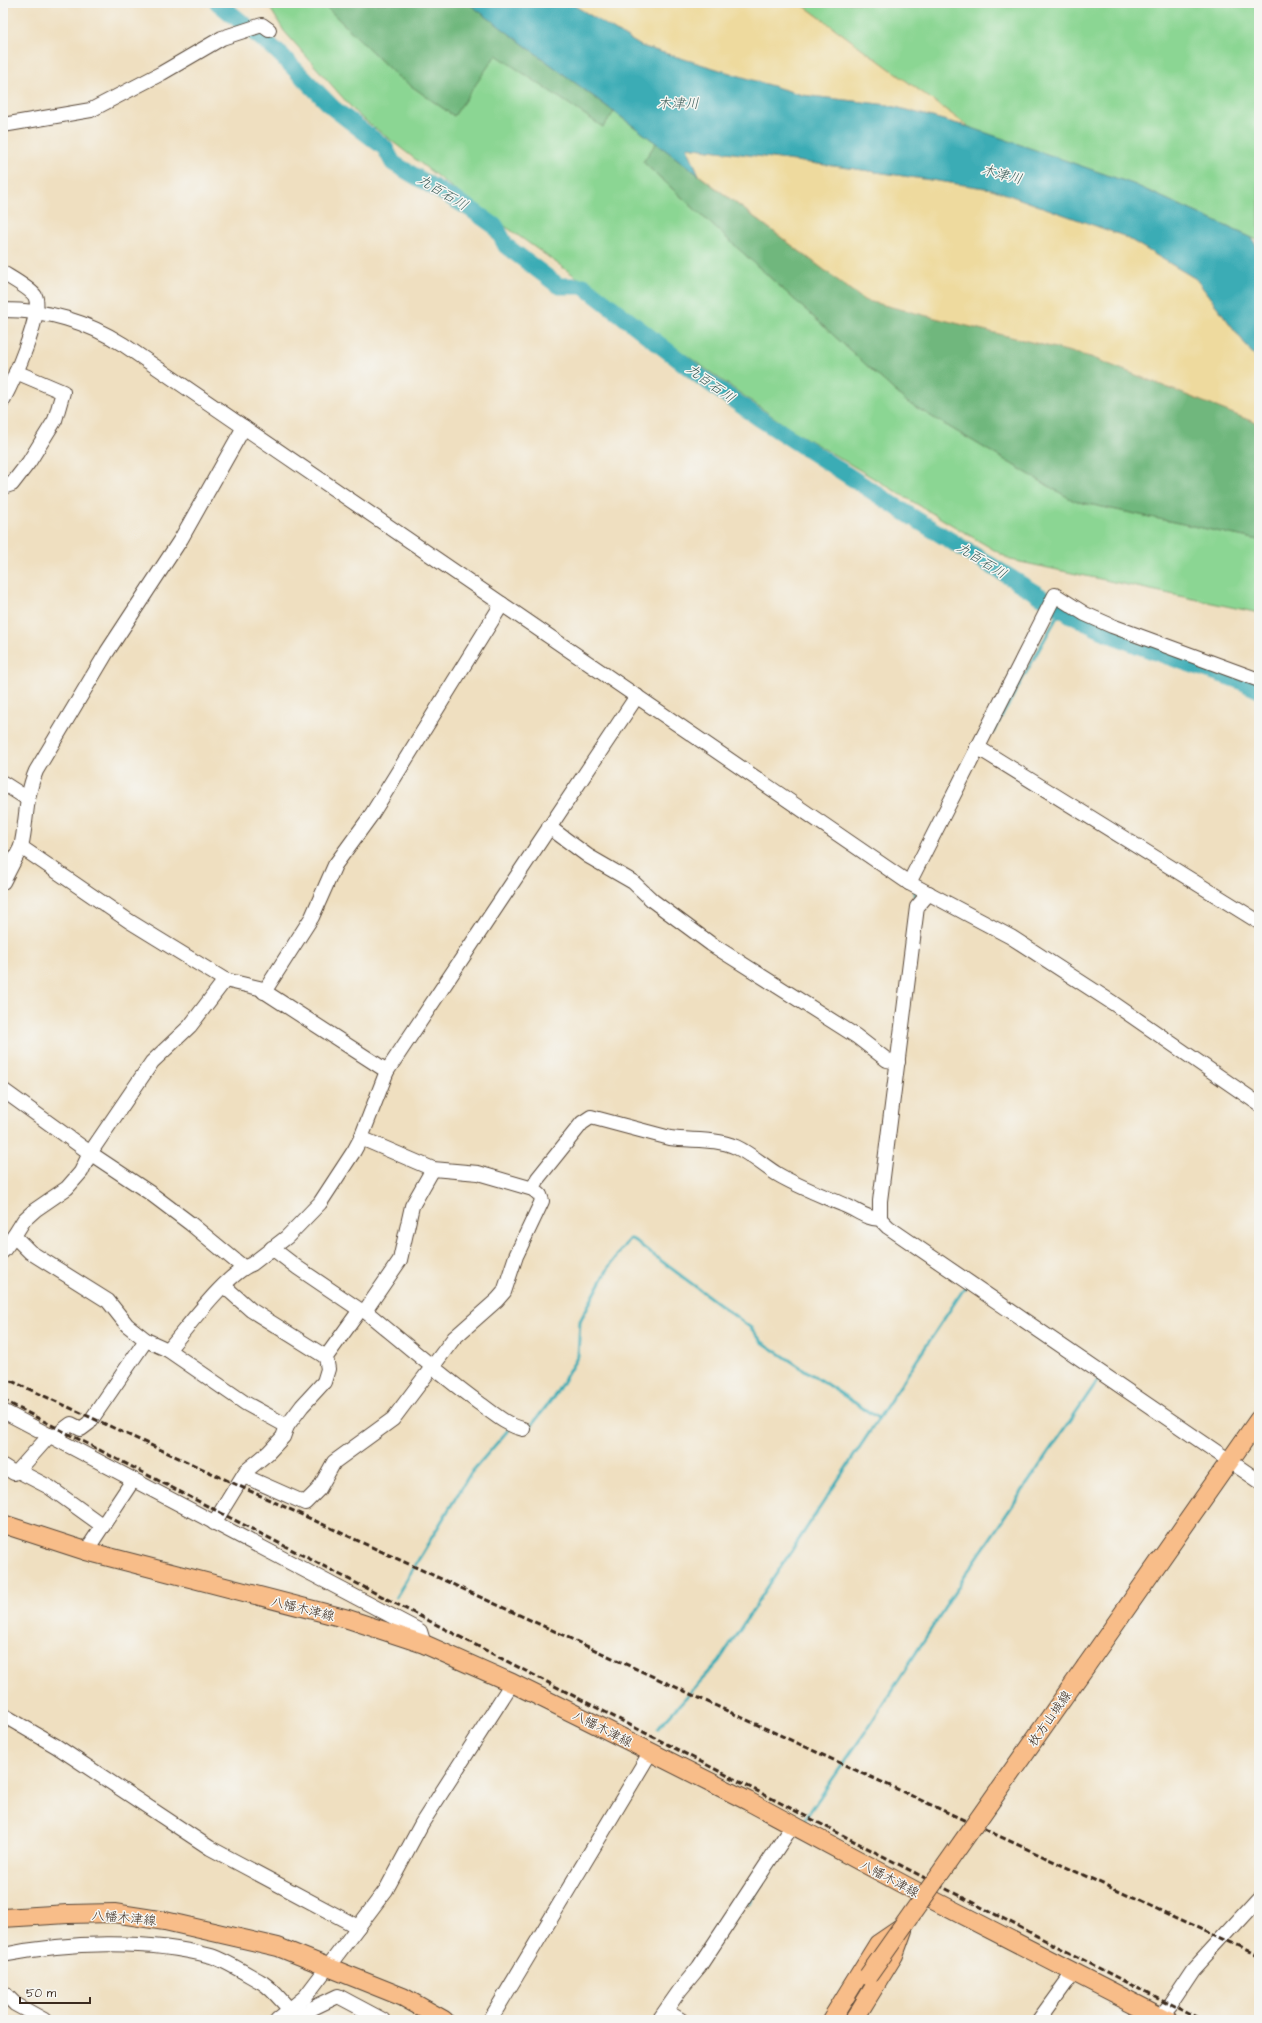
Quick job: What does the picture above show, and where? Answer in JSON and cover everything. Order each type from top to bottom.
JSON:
[{"type":"main road","name":"枚方山城線","points":[[842,2020],[868,1976],[1259,1420]]},
{"type":"main road","name":"八幡木津線","points":[[3,1524],[86,1551],[348,1619],[424,1644],[512,1682],[792,1826],[1161,2019]]},
{"type":"main road","points":[[854,2020],[894,1955],[904,1927],[925,1896]]},
{"type":"main road","name":"八幡木津線","points":[[3,1918],[61,1914],[114,1913],[165,1921],[244,1939],[328,1968],[403,1997],[444,2020]]},
{"type":"main road","points":[[831,2020],[878,1944],[904,1927]]},
{"type":"main road","name":"八幡木津線","points":[[328,1968],[391,1998],[427,2020]]},
{"type":"street","points":[[3,125],[91,110],[155,77],[222,38],[240,32],[266,28]]},
{"type":"street","points":[[3,273],[33,294],[36,298],[36,311],[30,335],[16,372],[3,400]]},
{"type":"street","points":[[3,310],[36,311],[83,324],[111,337],[908,883],[1011,937],[1114,1003],[1259,1104]]},
{"type":"street","points":[[3,487],[12,484],[29,462],[55,420],[64,392],[16,372]]},
{"type":"street","points":[[3,882],[21,847],[32,780],[40,763],[107,652],[181,539],[244,427]]},
{"type":"street","points":[[908,883],[981,749],[1046,609],[1055,595],[1085,614],[1112,626],[1259,680]]},
{"type":"street","points":[[264,992],[312,917],[335,865],[370,817],[502,604]]},
{"type":"street","points":[[168,1350],[224,1286],[243,1267],[252,1264],[272,1248],[306,1219],[320,1203],[361,1138],[387,1071],[637,696]]},
{"type":"street","points":[[981,749],[1259,922]]},
{"type":"street","points":[[3,783],[28,799]]},
{"type":"street","points":[[549,827],[588,856],[633,882],[653,901],[711,944],[856,1036],[887,1060],[898,1062]]},
{"type":"street","points":[[21,847],[129,921],[225,980],[259,988],[387,1071]]},
{"type":"street","points":[[929,894],[917,907],[880,1201],[880,1219],[888,1227],[1259,1481]]},
{"type":"street","points":[[3,1251],[24,1220],[35,1210],[67,1188],[81,1172],[90,1153],[152,1062],[190,1026],[225,980]]},
{"type":"street","points":[[3,1090],[90,1153],[180,1215],[243,1267]]},
{"type":"street","points":[[533,1189],[543,1172],[582,1123],[591,1117],[670,1138],[684,1140],[696,1138],[736,1147],[777,1174],[810,1192],[845,1205],[870,1219],[880,1219]]},
{"type":"street","points":[[244,1476],[304,1503],[319,1489],[334,1462],[340,1456],[376,1433],[393,1419],[454,1338],[498,1300],[504,1292],[516,1256],[542,1202],[540,1195],[533,1189],[478,1173],[433,1169],[361,1138]]},
{"type":"street","points":[[214,1523],[246,1471],[268,1453],[283,1437],[287,1426],[302,1406],[324,1382],[328,1369],[326,1357],[400,1260],[412,1206],[433,1169]]},
{"type":"street","points":[[14,1236],[30,1252],[108,1301],[127,1325],[146,1340],[168,1350],[245,1403],[287,1426]]},
{"type":"street","points":[[272,1248],[298,1268],[362,1310],[431,1367],[512,1427],[523,1429]]},
{"type":"street","points":[[224,1286],[251,1310],[326,1357]]},
{"type":"street","points":[[3,1466],[14,1473],[18,1471],[52,1436],[71,1424],[81,1429],[89,1422],[146,1340]]},
{"type":"street","points":[[3,1411],[420,1631],[424,1644]]},
{"type":"street","points":[[18,1471],[49,1487],[103,1526]]},
{"type":"street","points":[[86,1551],[133,1480]]},
{"type":"street","points":[[277,2020],[305,1997],[386,1890],[422,1823],[512,1682]]},
{"type":"street","points":[[3,1715],[56,1746],[210,1848],[358,1927]]},
{"type":"street","points":[[490,2020],[650,1753]]},
{"type":"street","points":[[681,2020],[663,2015],[680,1990],[699,1967],[792,1826]]},
{"type":"street","points":[[1161,2019],[1194,1969],[1259,1898]]},
{"type":"street","points":[[3,1955],[48,1947],[125,1945],[165,1948],[213,1956],[263,1983],[282,1999],[289,2011],[300,2018],[313,2008],[338,1996],[383,2020]]},
{"type":"street","points":[[1039,2020],[1073,1972]]},
{"type":"street","points":[[3,1992],[15,2004],[44,2020]]},
{"type":"green space","points":[[267,3],[322,3],[397,76],[454,116],[496,54],[603,127],[614,112],[656,143],[643,162],[907,402],[1074,501],[1259,540],[1259,613],[1011,560],[789,428],[468,200],[358,115],[284,31]]},
{"type":"green space","points":[[322,3],[468,3],[614,112],[603,127],[496,55],[454,116],[397,76]]},
{"type":"green space","points":[[800,3],[1259,3],[1259,241],[1133,184],[969,127]]},
{"type":"green space","points":[[656,143],[864,300],[1091,357],[1259,424],[1259,540],[1074,501],[907,402],[643,162]]},
{"type":"sand","points":[[570,3],[800,3],[969,127],[888,105],[802,95],[641,46]]},
{"type":"sand","points":[[687,147],[849,168],[992,189],[1124,236],[1196,279],[1258,361],[1259,424],[1091,357],[864,300],[699,175]]},
{"type":"water","name":"木津川","points":[[468,3],[570,3],[641,46],[802,95],[888,105],[969,127],[1133,184],[1252,238],[1259,251],[1259,365],[1258,361],[1196,279],[1124,236],[992,189],[849,168],[687,147],[699,175]]},
{"type":"waterway","name":"九百石川","points":[[218,3],[278,52],[333,108],[385,148],[393,163],[472,210],[496,227],[506,246],[559,286],[584,286],[701,377],[759,418],[909,515],[1071,615],[1112,635],[1175,659],[1240,681],[1259,690]]},
{"type":"waterway","points":[[993,732],[1062,608]]},
{"type":"waterway","points":[[914,903],[915,891]]},
{"type":"waterway","points":[[528,1430],[555,1395],[578,1356],[580,1321],[609,1267],[629,1239],[632,1239],[751,1328],[762,1342],[878,1418]]},
{"type":"waterway","points":[[657,1729],[719,1661],[965,1287]]},
{"type":"waterway","points":[[802,1823],[866,1731],[972,1565],[1100,1377]]},
{"type":"waterway","points":[[396,1597],[470,1474],[510,1428]]},
{"type":"waterway","points":[[749,1903],[786,1848]]},
{"type":"railway","points":[[3,1377],[1259,1956]]},
{"type":"railway","points":[[3,1400],[1199,2020]]}]
